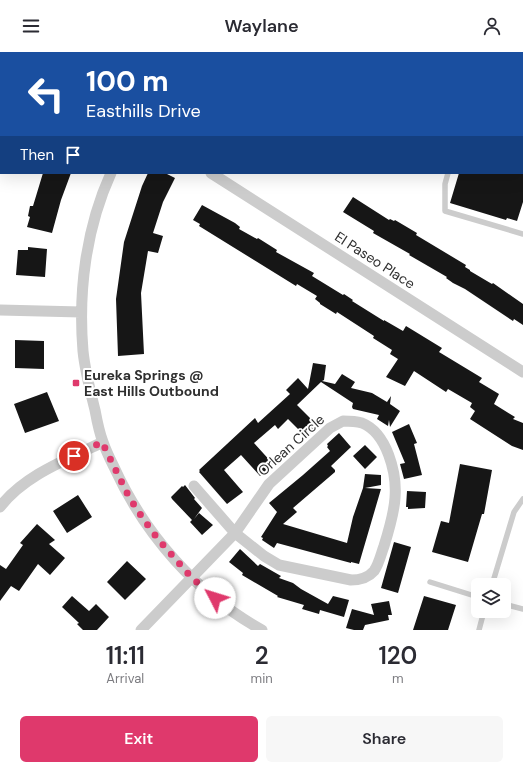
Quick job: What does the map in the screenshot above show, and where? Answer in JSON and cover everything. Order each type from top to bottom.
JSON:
[{"type":"street","points":[[111,174],[103,192],[91,233],[86,257],[81,312],[83,351],[87,381],[102,442],[129,497],[158,539],[192,578],[232,610],[262,630]]},
{"type":"street","name":"El Paseo Place","points":[[213,174],[523,372]]},
{"type":"street","points":[[0,310],[81,312]]},
{"type":"street","name":"Orlean Circle","points":[[141,630],[235,533],[269,484],[330,428],[337,424],[343,421],[363,423],[383,442],[394,478],[395,499],[391,525],[378,564],[368,577],[360,580],[352,580],[279,565],[264,556],[235,533],[194,486]]},
{"type":"street","points":[[0,507],[19,488],[39,474],[102,442]]},
{"type":"lane","points":[[448,174],[445,184],[445,211],[523,234]]},
{"type":"lane","points":[[494,578],[514,512],[523,499]]},
{"type":"lane","points":[[430,582],[471,595]]},
{"type":"lane","points":[[511,606],[523,609]]},
{"type":"lane","points":[[479,630],[482,618]]},
{"type":"building","points":[[43,174],[71,174],[61,200],[52,233],[27,227],[30,217],[28,216],[30,206],[33,206]]},
{"type":"building","points":[[148,174],[167,174],[175,178],[163,202],[153,233],[163,236],[158,253],[148,251],[141,293],[144,354],[118,356],[116,299],[124,242],[142,186]]},
{"type":"building","points":[[459,174],[523,174],[523,202],[517,221],[507,218],[506,220],[450,203]]},
{"type":"building","points":[[353,197],[389,220],[395,220],[417,233],[416,235],[466,265],[465,267],[470,271],[492,284],[493,283],[523,304],[523,325],[514,319],[513,321],[465,289],[453,283],[446,278],[447,277],[373,233],[374,231],[343,212]]},
{"type":"building","points":[[202,205],[235,223],[240,227],[239,229],[257,239],[258,238],[277,250],[276,252],[314,273],[312,276],[343,295],[344,294],[353,300],[352,301],[384,321],[403,331],[406,326],[442,348],[439,352],[482,378],[479,382],[499,394],[494,404],[515,417],[513,419],[523,423],[523,450],[512,446],[470,419],[475,411],[470,407],[472,403],[448,389],[446,392],[414,371],[405,386],[386,377],[398,359],[390,354],[392,350],[373,338],[374,336],[337,312],[336,314],[320,304],[315,299],[317,296],[297,284],[296,286],[199,226],[200,224],[193,220]]},
{"type":"building","points":[[28,247],[47,249],[45,277],[16,275],[18,250],[28,250]]},
{"type":"building","points":[[15,340],[44,341],[44,369],[15,368]]},
{"type":"building","points":[[313,363],[326,365],[324,380],[322,381],[335,384],[342,374],[355,382],[351,388],[372,393],[387,402],[391,396],[390,404],[400,411],[390,427],[389,420],[388,426],[377,419],[379,415],[353,409],[353,403],[321,382],[297,405],[315,423],[314,430],[306,437],[288,419],[278,429],[275,425],[254,443],[273,464],[260,476],[241,455],[224,470],[243,492],[227,504],[199,472],[199,470],[255,418],[258,423],[290,394],[286,390],[298,378],[308,389]]},
{"type":"building","points":[[47,392],[59,421],[25,433],[14,404]]},
{"type":"building","points":[[409,424],[417,443],[414,444],[422,475],[404,479],[400,464],[405,463],[392,432]]},
{"type":"building","points":[[339,433],[351,447],[331,466],[335,472],[293,508],[297,512],[283,524],[347,543],[353,517],[363,488],[365,474],[381,475],[381,485],[365,488],[381,489],[359,564],[277,543],[274,548],[262,540],[263,538],[261,537],[277,512],[269,503],[330,451],[327,444]]},
{"type":"building","points":[[365,445],[377,457],[365,469],[353,456]]},
{"type":"building","points":[[460,464],[492,470],[484,514],[482,514],[468,562],[432,552],[441,521],[449,523]]},
{"type":"building","points":[[185,485],[202,508],[194,519],[199,513],[213,525],[202,535],[190,522],[192,520],[171,497]]},
{"type":"building","points":[[407,491],[426,492],[425,508],[408,509],[408,507],[406,507]]},
{"type":"building","points":[[78,495],[92,517],[67,533],[53,511]]},
{"type":"building","points":[[37,524],[55,540],[49,544],[65,558],[50,575],[38,564],[19,591],[11,586],[0,601],[0,565],[6,569],[23,545],[20,543]]},
{"type":"building","points":[[394,542],[411,547],[398,593],[381,588]]},
{"type":"building","points":[[240,549],[258,566],[260,564],[281,576],[279,578],[293,583],[328,604],[333,596],[349,600],[344,617],[320,610],[319,614],[302,609],[304,605],[277,597],[278,596],[242,575],[243,573],[229,562]]},
{"type":"building","points":[[127,561],[146,579],[125,600],[107,582]]},
{"type":"building","points":[[72,596],[89,611],[96,604],[109,617],[97,630],[83,630],[77,624],[79,623],[62,607]]},
{"type":"building","points":[[424,596],[456,605],[448,630],[413,630]]},
{"type":"building","points":[[389,601],[392,615],[388,615],[389,620],[365,625],[363,630],[346,628],[352,609],[374,615],[371,604]]},
{"type":"place","name":"Eureka Springs @ East Hills Outbound","points":[[76,383]]},
{"type":"route","points":[[74,456],[102,442],[129,497],[144,520],[158,539],[192,578],[215,598]]}]
